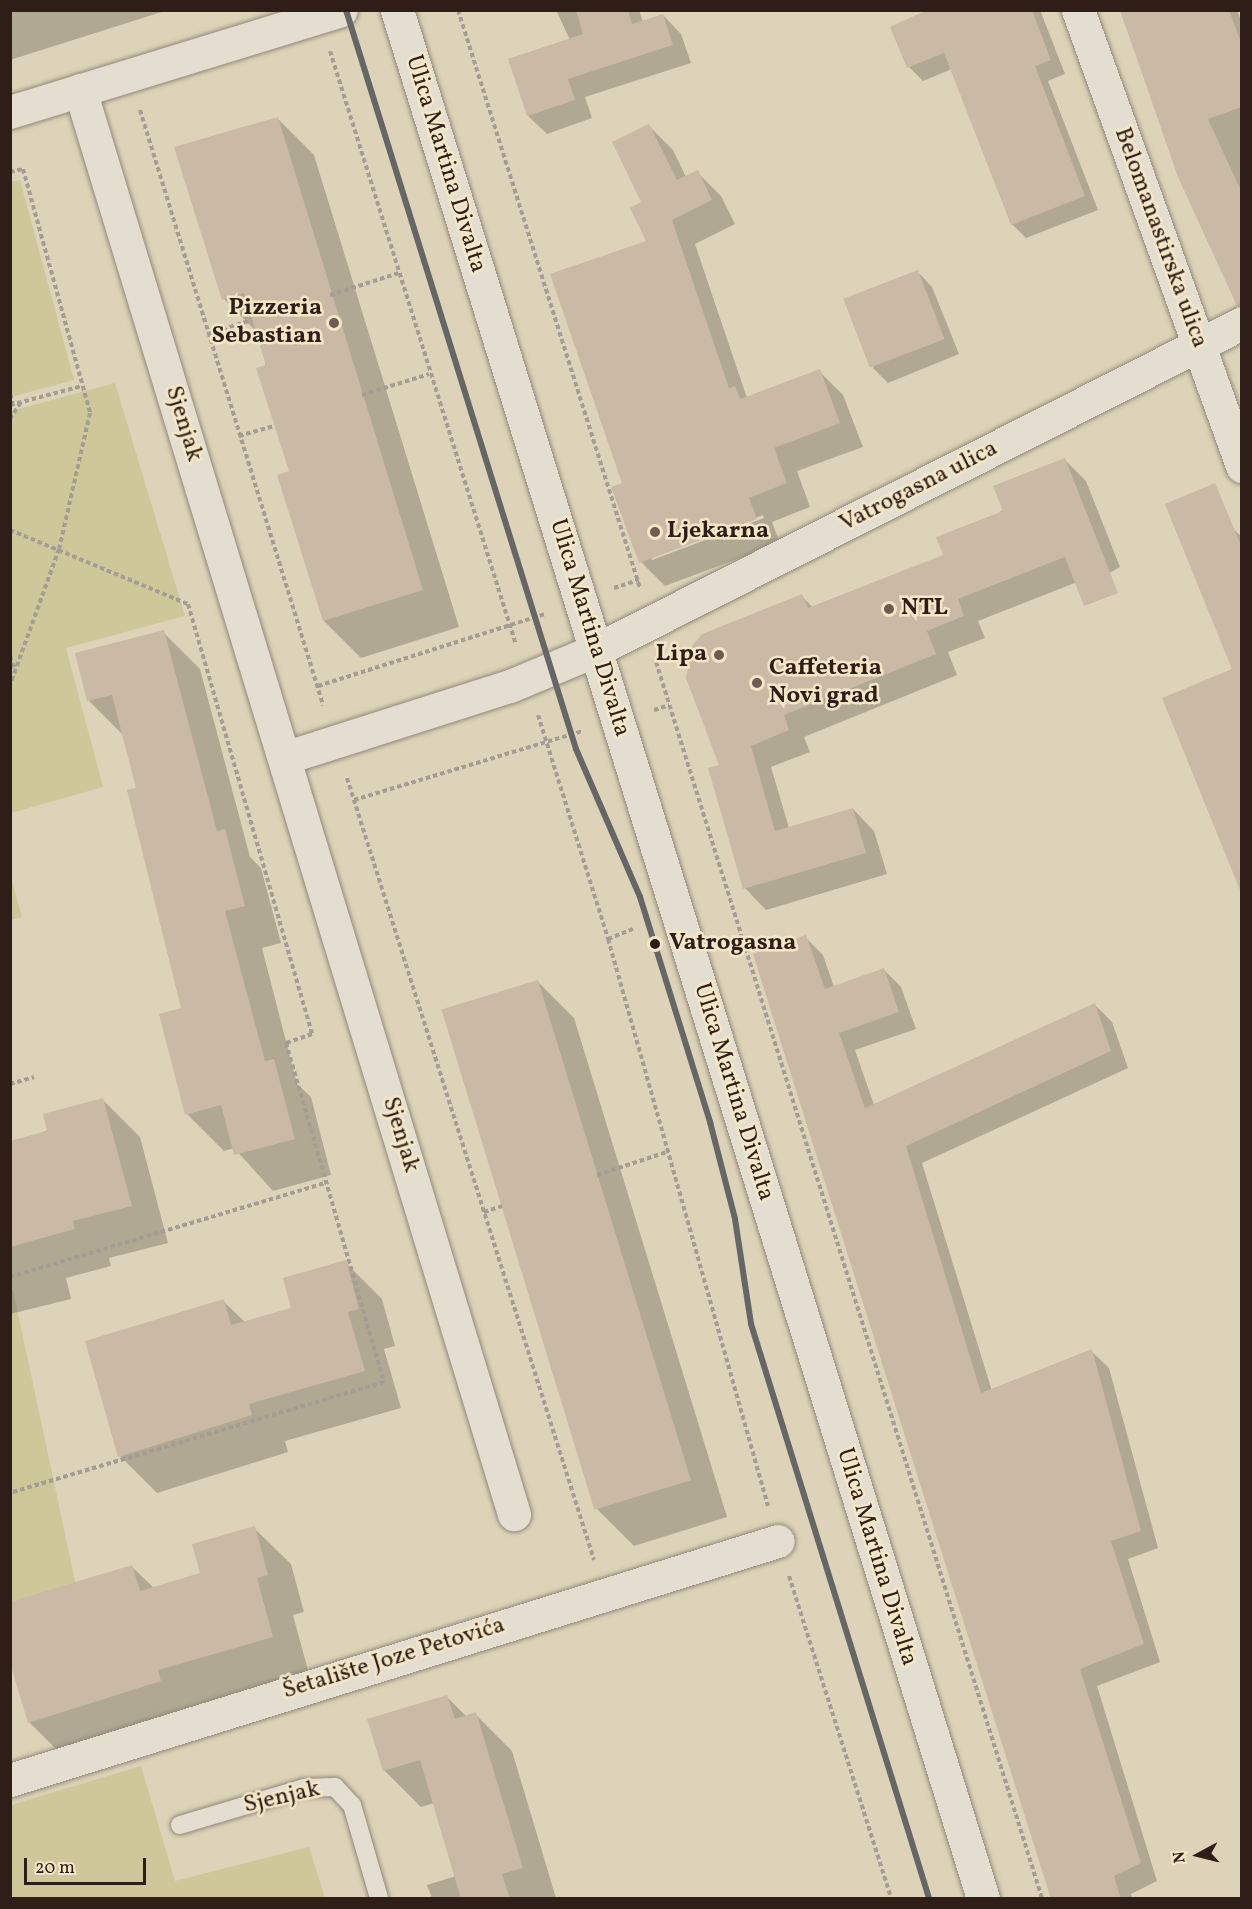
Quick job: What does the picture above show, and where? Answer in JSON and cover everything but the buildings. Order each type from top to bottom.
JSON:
[{"type":"street","points":[[10,112],[341,10]]},
{"type":"street","name":"Ulica Martina Divalta","points":[[397,10],[983,1899]]},
{"type":"street","name":"Belomanastirska ulica","points":[[1078,10],[1242,466]]},
{"type":"street","name":"Sjenjak","points":[[80,90],[286,757],[514,1514]]},
{"type":"street","name":"Vatrogasna ulica","points":[[596,650],[1242,323]]},
{"type":"street","points":[[286,757],[527,680],[596,650]]},
{"type":"street","name":"Šetalište Joze Petovića","points":[[10,1779],[778,1541]]},
{"type":"lane","name":"Sjenjak","points":[[180,1825],[304,1788],[335,1787],[351,1805],[379,1899]]},
{"type":"path","points":[[458,10],[639,580],[644,625],[1042,1899]]},
{"type":"path","points":[[327,40],[429,374],[608,939],[778,1541],[891,1899]]},
{"type":"path","points":[[10,172],[22,169],[90,413],[59,549],[10,685]]},
{"type":"path","points":[[330,295],[399,273]]},
{"type":"path","points":[[208,334],[252,320]]},
{"type":"path","points":[[362,395],[429,374]]},
{"type":"path","points":[[10,394],[12,404],[82,386]]},
{"type":"path","points":[[10,419],[21,402]]},
{"type":"path","points":[[239,436],[274,426]]},
{"type":"path","points":[[10,530],[188,604],[312,1034],[286,1043],[384,1382],[10,1493]]},
{"type":"path","points":[[318,686],[511,628],[580,599],[639,580]]},
{"type":"path","points":[[10,656],[15,672]]},
{"type":"path","points":[[354,800],[669,705]]},
{"type":"path","points":[[608,939],[635,928]]},
{"type":"path","points":[[10,1084],[34,1077]]},
{"type":"path","points":[[597,1175],[667,1152]]},
{"type":"path","points":[[10,1277],[328,1182]]},
{"type":"path","points":[[484,1212],[502,1206]]},
{"type":"shaded area","points":[[20,180],[74,380],[11,397],[10,182]]},
{"type":"shaded area","points":[[115,383],[185,616],[66,648],[103,787],[11,813],[11,411]]},
{"type":"shaded area","points":[[10,874],[22,917],[11,920],[10,920]]},
{"type":"shaded area","points":[[13,1290],[78,1595],[11,1615],[10,1291]]},
{"type":"shaded area","points":[[141,1766],[175,1881],[309,1847],[325,1898],[11,1898],[11,1805]]},
{"type":"transit line","points":[[346,10],[576,749],[640,897],[710,1122],[735,1219],[751,1324],[929,1898]]},
{"type":"place","name":"Pizzeria Sebastian","points":[[334,323]]},
{"type":"place","name":"Ljekarna","points":[[655,532]]},
{"type":"place","name":"NTL","points":[[889,609]]},
{"type":"place","name":"Lipa","points":[[719,655]]},
{"type":"place","name":"Caffeteria Novi grad","points":[[757,683]]},
{"type":"place","name":"Vatrogasna","points":[[655,944]]}]
